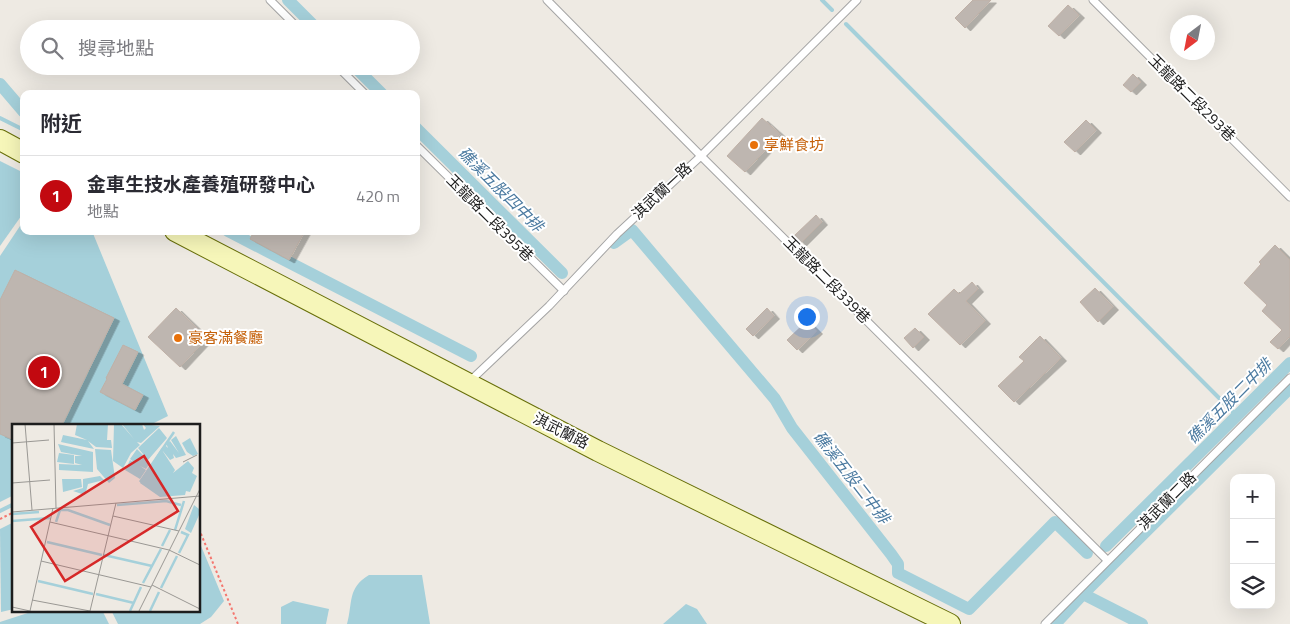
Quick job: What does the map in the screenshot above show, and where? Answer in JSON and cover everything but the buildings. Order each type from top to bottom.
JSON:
[{"type":"street","points":[[0,140],[20,151]]},
{"type":"street","name":"淇武蘭路","points":[[183,235],[598,451],[950,624]]},
{"type":"lane","points":[[270,0],[290,20]]},
{"type":"lane","name":"玉龍路二段339巷","points":[[547,0],[1107,560]]},
{"type":"lane","name":"淇武蘭一路","points":[[468,383],[564,291],[617,234],[701,156],[856,0]]},
{"type":"lane","name":"玉龍路二段293巷","points":[[1093,0],[1290,197]]},
{"type":"lane","points":[[346,75],[360,90]]},
{"type":"lane","name":"玉龍路二段395巷","points":[[420,149],[564,291]]},
{"type":"lane","name":"淇武蘭二路","points":[[1045,624],[1290,378]]},
{"type":"path","points":[[0,519],[12,513]]},
{"type":"path","points":[[200,531],[238,624]]},
{"type":"water","points":[[0,161],[20,171],[20,218],[0,246]]},
{"type":"water","points":[[20,226],[20,235],[94,235],[168,416],[152,424],[12,424],[12,496],[0,502],[0,256]]},
{"type":"water","points":[[12,523],[12,609],[1,612],[0,529]]},
{"type":"water","points":[[200,543],[224,601],[211,617],[200,624],[118,624],[112,612],[200,612]]},
{"type":"water","points":[[369,575],[422,575],[430,624],[347,624],[354,591],[357,585]]},
{"type":"water","points":[[293,601],[329,609],[326,624],[281,624],[281,607]]},
{"type":"water","points":[[686,604],[697,609],[707,624],[663,624]]},
{"type":"water","points":[[31,612],[103,612],[109,624],[0,624],[0,622]]},
{"type":"waterway","name":"礁溪五股四中排","points":[[288,0],[308,20]]},
{"type":"waterway","points":[[822,0],[832,10]]},
{"type":"waterway","points":[[846,24],[1238,417]]},
{"type":"waterway","name":"礁溪五股四中排","points":[[363,75],[378,90]]},
{"type":"waterway","points":[[0,84],[20,107]]},
{"type":"waterway","points":[[0,118],[20,128]]},
{"type":"waterway","name":"礁溪五股四中排","points":[[420,132],[562,273]]},
{"type":"waterway","name":"礁溪五股二中排","points":[[614,243],[632,230],[775,399],[792,428],[891,554],[898,564],[898,573],[969,609],[1055,522],[1087,553]]},
{"type":"waterway","points":[[236,235],[471,356]]},
{"type":"waterway","name":"礁溪五股二中排","points":[[1106,546],[1290,363]]},
{"type":"waterway","points":[[1083,594],[1290,388]]},
{"type":"waterway","points":[[0,511],[12,505]]},
{"type":"waterway","points":[[1056,623],[1083,594],[1142,624]]},
{"type":"place","name":"享鮮食坊","points":[[754,145]]},
{"type":"place","name":"豪客滿餐廳","points":[[178,338]]},
{"type":"place","name":"金車生技水產養殖研發中心","points":[[44,372]]}]
